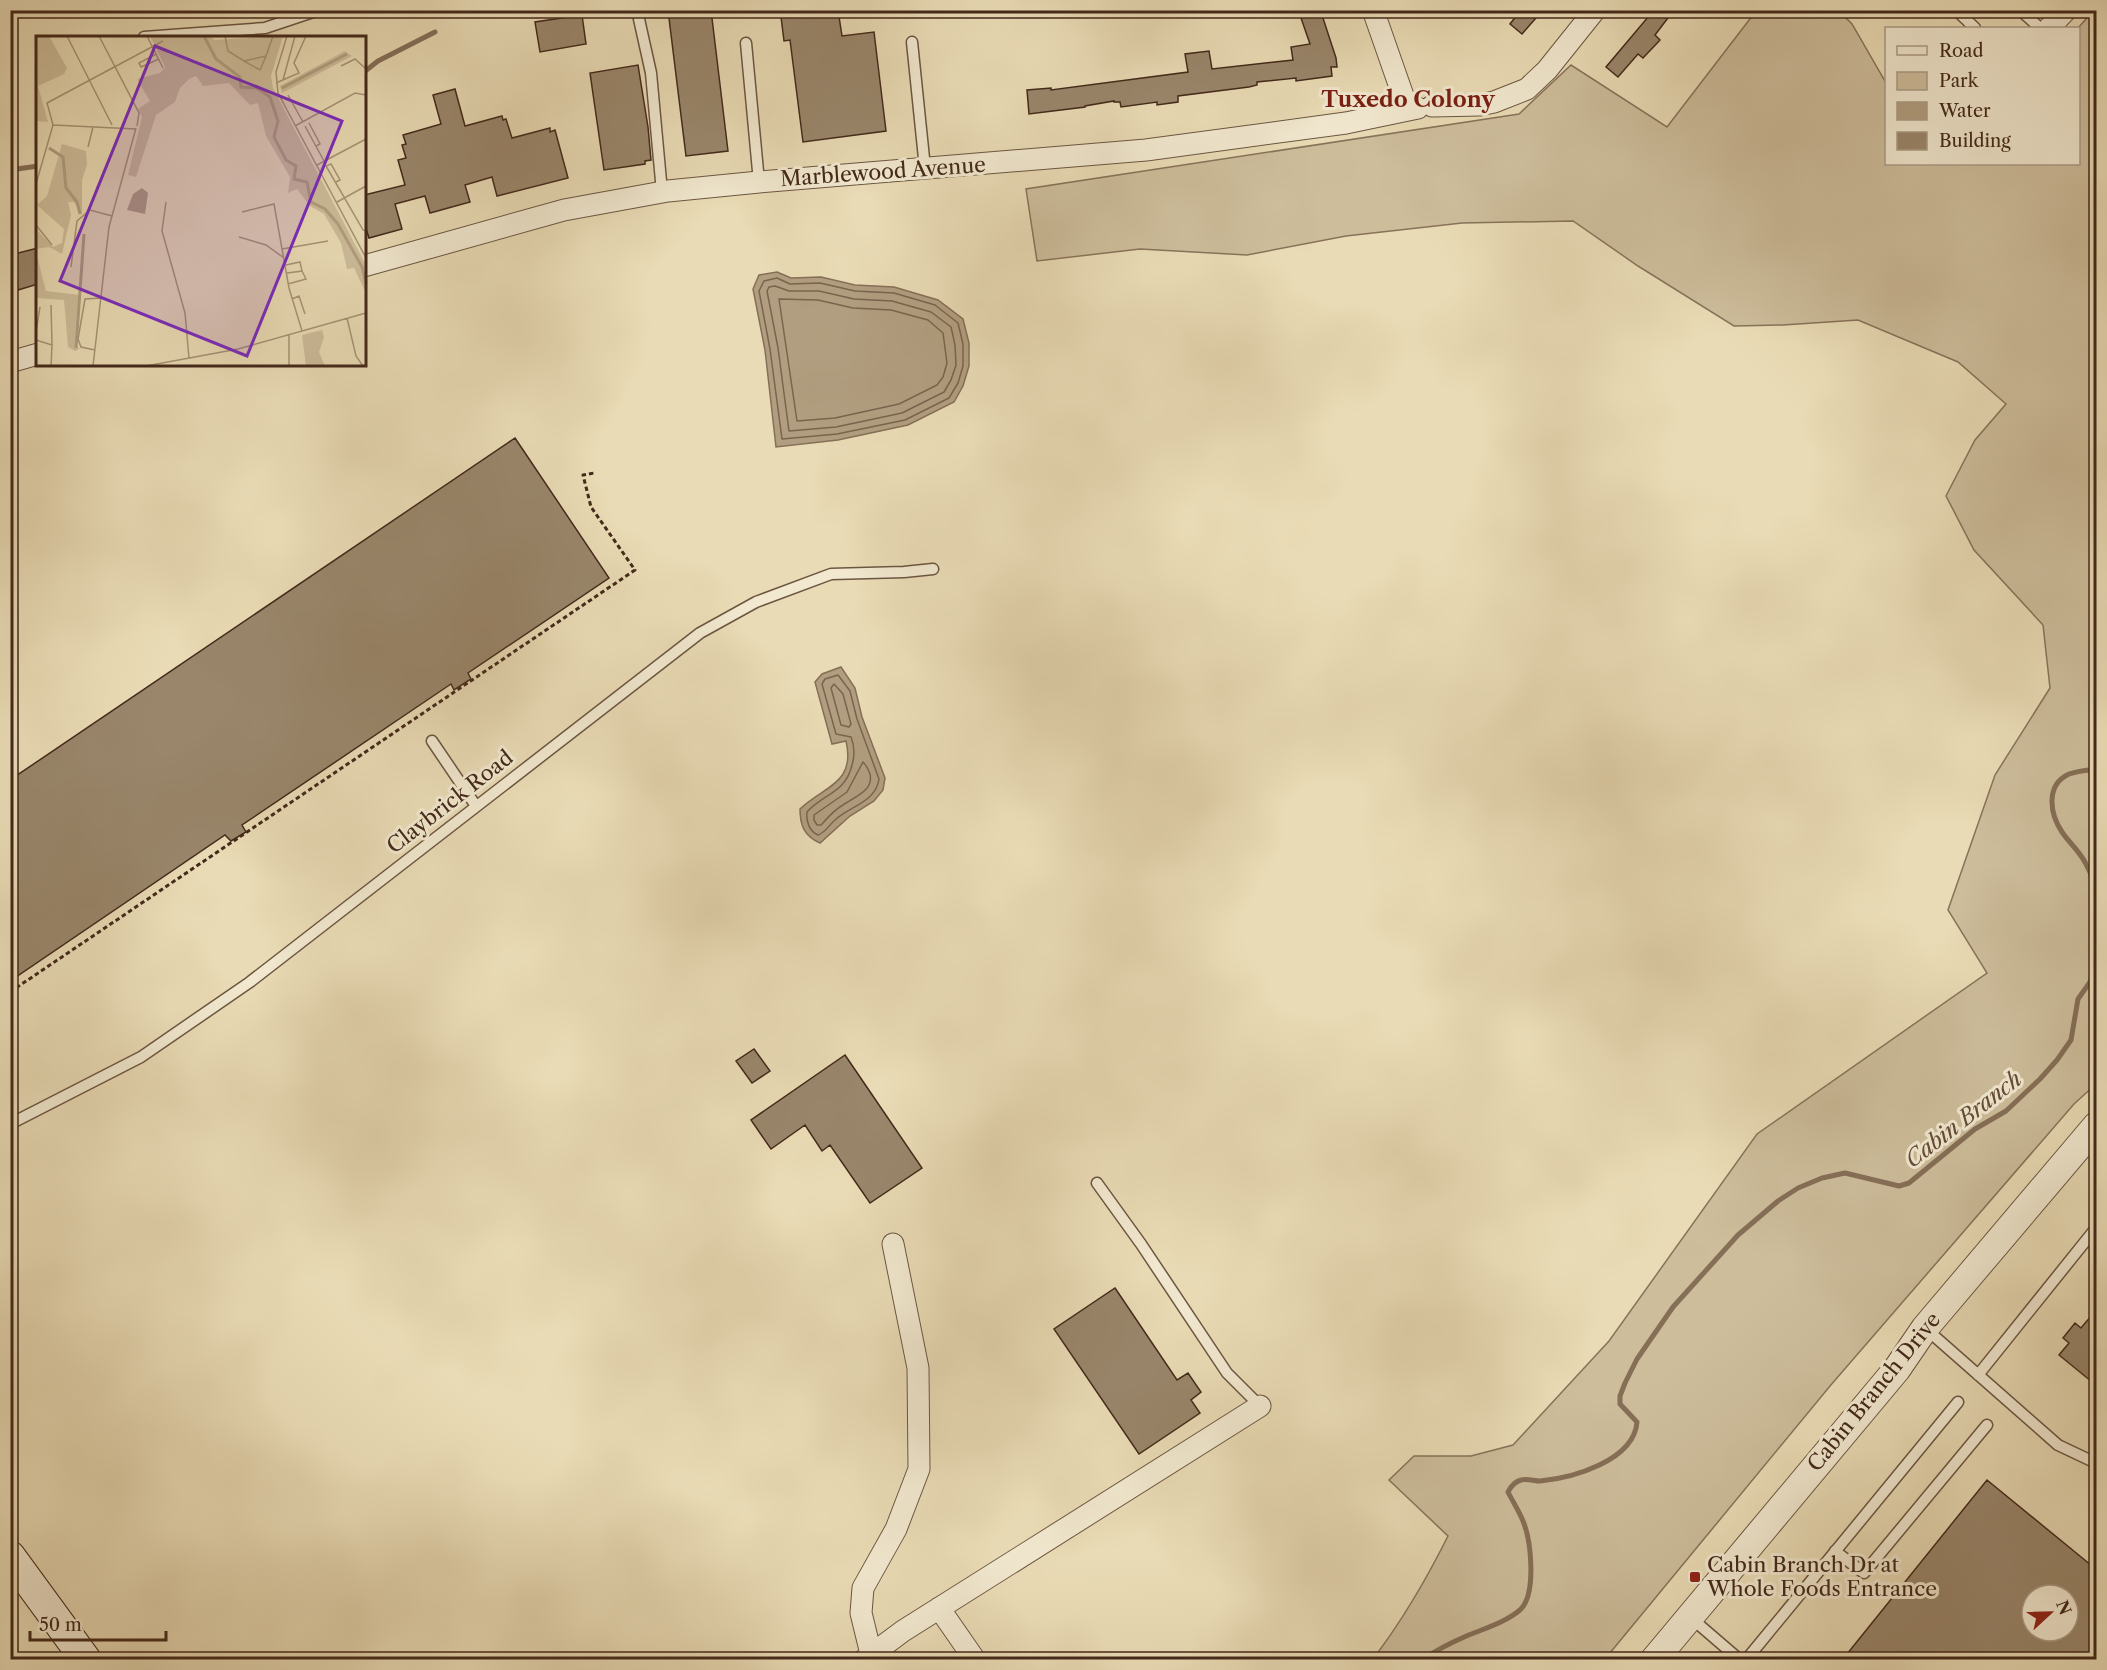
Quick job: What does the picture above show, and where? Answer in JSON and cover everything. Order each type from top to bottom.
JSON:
[{"type":"main road","points":[[10,1556],[86,1659]]},
{"type":"street","points":[[1373,10],[1419,108]]},
{"type":"street","name":"Marblewood Avenue","points":[[366,265],[564,210],[662,192],[1146,150],[1346,123],[1419,108],[1480,105],[1527,89],[1547,70],[1595,10]]},
{"type":"street","points":[[2050,27],[2066,10]]},
{"type":"street","points":[[10,362],[36,355]]},
{"type":"street","name":"Cabin Branch Drive","points":[[1654,1659],[1897,1369],[1925,1328],[2097,1126]]},
{"type":"street","points":[[893,1245],[918,1368],[919,1469],[896,1529],[863,1588],[861,1613],[867,1657],[939,1608],[1260,1406]]},
{"type":"street","points":[[939,1608],[975,1659]]},
{"type":"lane","points":[[157,36],[265,28],[319,10]]},
{"type":"lane","points":[[637,10],[651,73],[662,192]]},
{"type":"lane","points":[[1956,10],[1974,27]]},
{"type":"lane","points":[[2020,10],[2039,27]]},
{"type":"lane","points":[[912,42],[925,168]]},
{"type":"lane","points":[[746,43],[759,182]]},
{"type":"lane","name":"Claybrick Road","points":[[10,1124],[141,1057],[250,982],[700,633],[756,602],[831,574],[933,569]]},
{"type":"lane","points":[[432,741],[476,806]]},
{"type":"lane","points":[[1097,1183],[1141,1244],[1227,1373],[1260,1406]]},
{"type":"lane","points":[[1978,1375],[2097,1228]]},
{"type":"lane","points":[[1925,1328],[2058,1445],[2097,1463]]},
{"type":"lane","points":[[1746,1659],[1958,1402]]},
{"type":"lane","points":[[1835,1551],[1864,1573],[1987,1425]]},
{"type":"lane","points":[[1690,1616],[1740,1659]]},
{"type":"path","points":[[10,992],[635,570],[591,507],[583,475],[594,473]]},
{"type":"green space","points":[[1756,11],[1839,11],[1852,24],[1885,81],[1885,165],[2080,165],[2079,27],[2093,11],[2096,11],[2096,1084],[2074,1104],[1830,1386],[1605,1659],[1373,1659],[1413,1600],[1448,1536],[1389,1480],[1414,1456],[1471,1456],[1513,1445],[1609,1341],[1757,1134],[1987,973],[1948,910],[1995,775],[2050,688],[2043,625],[1974,550],[1946,496],[1975,440],[2006,404],[1958,362],[1858,320],[1734,326],[1638,266],[1573,221],[1462,223],[1346,236],[1247,255],[1140,249],[1037,261],[1026,189],[1519,114],[1571,65],[1667,127]]},
{"type":"water","points":[[777,272],[791,278],[821,277],[855,285],[894,287],[938,300],[963,319],[969,343],[969,366],[963,386],[954,402],[908,425],[838,440],[776,447],[765,350],[753,289],[759,275]]},
{"type":"water","points":[[841,667],[855,688],[862,717],[885,778],[883,790],[874,801],[850,816],[820,843],[810,837],[804,829],[800,809],[836,783],[846,767],[848,755],[846,741],[832,744],[815,682],[822,674]]},
{"type":"building","points":[[668,10],[711,10],[728,151],[686,156]]},
{"type":"building","points":[[838,10],[842,36],[874,32],[886,131],[803,142],[790,40],[784,41],[781,17]]},
{"type":"building","points":[[1521,10],[1543,10],[1522,34],[1510,24]]},
{"type":"building","points":[[1654,10],[1674,10],[1655,35],[1660,40],[1643,58],[1638,54],[1618,77],[1606,67]]},
{"type":"building","points":[[1321,12],[1336,58],[1337,67],[1331,67],[1332,76],[1296,81],[1296,78],[1257,82],[1257,85],[1249,87],[1178,96],[1178,102],[1157,105],[1157,102],[1121,107],[1120,102],[1114,101],[1029,114],[1027,90],[1051,88],[1051,90],[1188,72],[1185,54],[1209,51],[1212,69],[1293,60],[1291,47],[1310,44],[1301,18]]},
{"type":"building","points":[[582,15],[586,44],[540,52],[535,22]]},
{"type":"building","points":[[638,65],[651,160],[645,161],[645,164],[604,170],[590,73]]},
{"type":"building","points":[[455,89],[465,126],[502,116],[503,120],[506,119],[512,138],[550,128],[550,132],[555,130],[568,178],[497,196],[492,177],[465,185],[470,202],[430,213],[425,196],[395,204],[402,229],[369,238],[366,228],[366,195],[405,185],[398,160],[406,158],[402,145],[406,144],[403,135],[441,124],[433,95]]},
{"type":"building","points":[[36,248],[36,285],[18,290],[10,264],[10,255]]},
{"type":"building","points":[[515,438],[609,578],[468,673],[471,679],[454,690],[451,684],[242,825],[246,832],[231,841],[225,835],[10,981],[10,780]]},
{"type":"building","points":[[754,1049],[770,1071],[752,1083],[736,1061]]},
{"type":"building","points":[[845,1055],[922,1168],[870,1203],[830,1145],[822,1151],[805,1125],[771,1149],[751,1120]]},
{"type":"building","points":[[1115,1288],[1177,1380],[1188,1373],[1201,1392],[1191,1400],[1200,1413],[1139,1454],[1054,1329]]},
{"type":"building","points":[[2097,1309],[2097,1386],[2059,1355],[2069,1343],[2063,1338],[2075,1323],[2081,1328]]},
{"type":"building","points":[[1987,1480],[2097,1570],[2097,1659],[1843,1659]]},
{"type":"waterway","points":[[366,70],[378,61],[435,32]]},
{"type":"waterway","points":[[10,170],[36,166]]},
{"type":"waterway","name":"Cabin Branch","points":[[2096,769],[2072,773],[2061,779],[2056,785],[2052,800],[2058,825],[2089,869],[2096,897]]},
{"type":"waterway","name":"Cabin Branch","points":[[1421,1660],[1457,1640],[1499,1623],[1520,1610],[1529,1592],[1530,1553],[1526,1530],[1509,1490],[1521,1480],[1540,1481],[1584,1471],[1613,1457],[1625,1447],[1633,1436],[1637,1422],[1620,1404],[1620,1396],[1637,1359],[1673,1307],[1738,1235],[1778,1201],[1798,1188],[1822,1178],[1845,1173],[1899,1186],[1909,1183],[1975,1129],[2006,1111],[2040,1079],[2071,1040],[2078,999],[2090,982],[2096,963]]},
{"type":"place","name":"Cabin Branch Dr at Whole Foods Entrance","points":[[1695,1577]]},
{"type":"district","name":"Tuxedo Colony","points":[[1408,99]]}]
